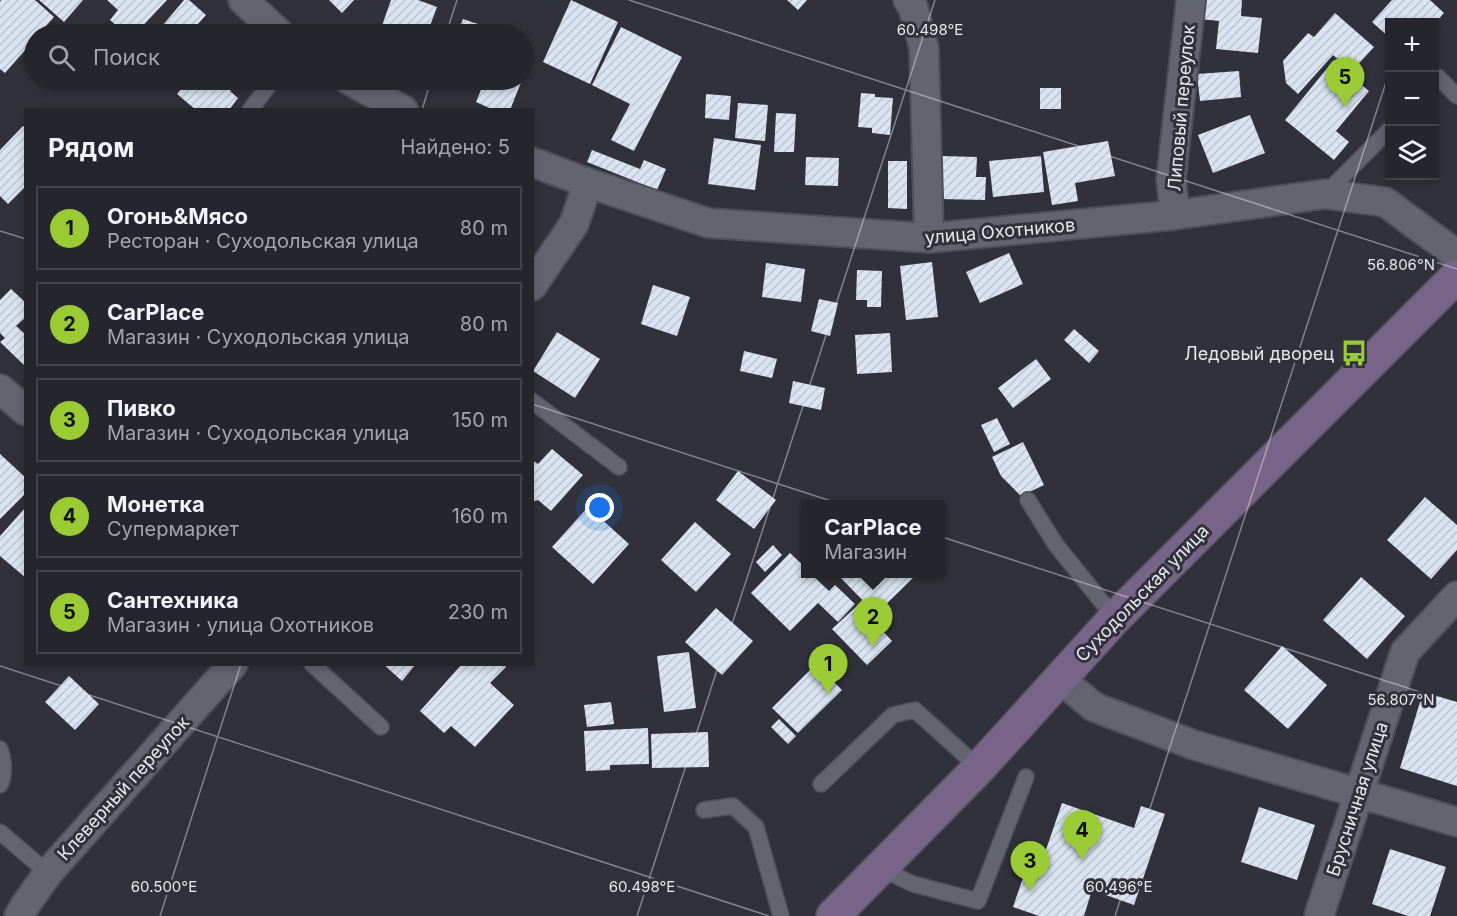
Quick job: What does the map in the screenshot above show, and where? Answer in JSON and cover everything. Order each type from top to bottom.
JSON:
[{"type":"main road","name":"Суходольская улица","points":[[833,916],[979,768],[1115,618],[1457,276]]},
{"type":"street","points":[[243,0],[269,24]]},
{"type":"street","points":[[908,0],[914,8],[924,48],[930,238]]},
{"type":"street","name":"Липовый переулок","points":[[1175,215],[1171,179],[1191,0]]},
{"type":"street","points":[[368,90],[399,108]]},
{"type":"street","name":"улица Охотников","points":[[534,163],[708,224],[930,238],[1175,215],[1325,194],[1385,202],[1457,256]]},
{"type":"street","points":[[534,283],[574,224],[588,183]]},
{"type":"street","points":[[0,388],[24,409]]},
{"type":"street","name":"Брусничная улица","points":[[1319,916],[1405,652],[1457,596]]},
{"type":"street","name":"Клеверный переулок","points":[[19,916],[48,873],[231,666]]},
{"type":"street","points":[[1059,678],[1094,707],[1194,745],[1457,822]]},
{"type":"lane","points":[[1439,78],[1457,96]]},
{"type":"lane","points":[[252,108],[265,90]]},
{"type":"lane","points":[[1325,194],[1385,133]]},
{"type":"lane","points":[[534,403],[619,467]]},
{"type":"lane","points":[[1028,500],[1056,545],[1115,618]]},
{"type":"lane","points":[[314,666],[381,727]]},
{"type":"lane","points":[[821,784],[893,715],[915,710],[979,768]]},
{"type":"lane","points":[[0,749],[3,756],[0,785]]},
{"type":"lane","points":[[880,868],[913,884],[978,901],[1026,777]]},
{"type":"lane","points":[[704,810],[733,806],[756,827],[781,916]]},
{"type":"lane","points":[[0,832],[48,873]]},
{"type":"building","points":[[1,0],[35,0],[54,17],[48,24],[24,24],[24,51],[5,73],[0,69]]},
{"type":"building","points":[[39,0],[83,0],[64,22]]},
{"type":"building","points":[[107,0],[167,0],[144,24],[115,24],[110,20],[118,10]]},
{"type":"building","points":[[184,0],[189,0],[206,15],[198,24],[164,24]]},
{"type":"building","points":[[329,0],[354,0],[342,13]]},
{"type":"building","points":[[391,0],[418,0],[437,7],[431,24],[383,24]]},
{"type":"building","points":[[571,0],[618,22],[590,84],[543,62]]},
{"type":"building","points":[[787,0],[807,0],[798,10]]},
{"type":"building","points":[[1202,0],[1242,0],[1241,16],[1262,18],[1258,53],[1216,49],[1219,21],[1200,19]]},
{"type":"building","points":[[1392,0],[1430,0],[1444,13],[1439,19],[1385,18],[1385,34],[1372,22]]},
{"type":"building","points":[[1335,13],[1374,47],[1352,71],[1333,55],[1298,94],[1286,83],[1283,61],[1308,33],[1314,37]]},
{"type":"building","points":[[463,19],[478,24],[461,24]]},
{"type":"building","points":[[621,27],[682,57],[634,151],[611,140],[630,104],[592,85]]},
{"type":"building","points":[[1333,61],[1369,91],[1336,131],[1349,142],[1334,160],[1285,120]]},
{"type":"building","points":[[1239,71],[1241,97],[1200,101],[1197,74]]},
{"type":"building","points":[[1040,88],[1061,88],[1061,109],[1040,109]]},
{"type":"building","points":[[180,90],[231,90],[238,98],[230,108],[194,108],[177,94]]},
{"type":"building","points":[[481,90],[518,90],[511,108],[490,108],[476,102]]},
{"type":"building","points":[[861,93],[893,98],[890,135],[872,133],[872,128],[858,127]]},
{"type":"building","points":[[706,94],[731,96],[729,120],[705,118]]},
{"type":"building","points":[[738,103],[768,105],[765,141],[735,138]]},
{"type":"building","points":[[776,113],[796,114],[794,152],[774,152]]},
{"type":"building","points":[[1250,115],[1265,153],[1213,173],[1198,135]]},
{"type":"building","points":[[24,127],[24,188],[8,204],[0,196],[0,150]]},
{"type":"building","points":[[714,138],[761,145],[755,190],[708,184]]},
{"type":"building","points":[[1108,141],[1115,176],[1075,183],[1078,201],[1052,205],[1043,152]]},
{"type":"building","points":[[592,150],[640,169],[644,160],[666,169],[657,190],[587,162]]},
{"type":"building","points":[[941,156],[977,157],[976,177],[986,177],[985,200],[940,199]]},
{"type":"building","points":[[1041,156],[1044,192],[993,197],[989,161]]},
{"type":"building","points":[[806,157],[839,158],[838,186],[805,185]]},
{"type":"building","points":[[888,161],[907,161],[907,209],[888,208]]},
{"type":"building","points":[[1009,253],[1023,284],[980,303],[966,272]]},
{"type":"building","points":[[932,262],[938,317],[906,320],[900,266]]},
{"type":"building","points":[[766,263],[805,269],[801,302],[762,297]]},
{"type":"building","points":[[857,270],[882,271],[881,307],[867,307],[867,300],[856,300]]},
{"type":"building","points":[[653,285],[690,297],[677,336],[641,324]]},
{"type":"building","points":[[11,289],[24,301],[24,319],[16,326],[24,333],[24,365],[0,342],[5,338],[0,333],[0,300]]},
{"type":"building","points":[[819,299],[838,303],[830,336],[811,331]]},
{"type":"building","points":[[1074,329],[1099,351],[1089,363],[1064,340]]},
{"type":"building","points":[[557,332],[600,359],[575,398],[534,372]]},
{"type":"building","points":[[890,333],[892,372],[857,374],[855,335]]},
{"type":"building","points":[[744,351],[777,359],[772,378],[740,371]]},
{"type":"building","points":[[1036,359],[1051,379],[1013,408],[998,388]]},
{"type":"building","points":[[793,381],[825,388],[821,410],[789,403]]},
{"type":"building","points":[[997,418],[1010,444],[994,452],[981,425]]},
{"type":"building","points":[[1023,442],[1044,485],[1021,496],[1001,476],[992,457]]},
{"type":"building","points":[[552,449],[583,475],[551,511],[538,500],[534,501],[534,461],[538,464]]},
{"type":"building","points":[[0,454],[24,476],[24,495],[0,519]]},
{"type":"building","points":[[738,471],[776,500],[754,529],[716,500]]},
{"type":"building","points":[[1425,497],[1457,525],[1457,550],[1431,579],[1387,540]]},
{"type":"building","points":[[588,507],[629,544],[593,584],[552,547]]},
{"type":"building","points":[[24,509],[24,576],[0,556],[0,536]]},
{"type":"building","points":[[695,522],[731,554],[696,592],[661,560]]},
{"type":"building","points":[[773,545],[782,555],[765,572],[756,562]]},
{"type":"building","points":[[790,553],[801,563],[801,578],[815,578],[829,591],[835,585],[855,604],[838,622],[818,603],[790,631],[751,593]]},
{"type":"building","points":[[1361,577],[1405,616],[1367,659],[1323,620]]},
{"type":"building","points":[[841,578],[913,578],[876,614]]},
{"type":"building","points":[[858,605],[892,641],[867,665],[832,629]]},
{"type":"building","points":[[716,608],[753,641],[722,675],[685,642]]},
{"type":"building","points":[[1282,646],[1327,685],[1288,729],[1244,690]]},
{"type":"building","points":[[689,652],[696,708],[664,712],[657,656]]},
{"type":"building","points":[[816,664],[842,690],[798,733],[772,708]]},
{"type":"building","points":[[385,666],[414,666],[402,681]]},
{"type":"building","points":[[460,666],[506,667],[490,683],[514,705],[475,747],[451,726],[444,733],[420,711]]},
{"type":"building","points":[[69,676],[99,704],[75,730],[45,702]]},
{"type":"building","points":[[1423,692],[1457,702],[1457,786],[1400,768]]},
{"type":"building","points":[[611,702],[614,724],[587,727],[584,705]]},
{"type":"building","points":[[779,719],[796,736],[788,744],[771,727]]},
{"type":"building","points":[[648,728],[649,764],[610,765],[610,770],[586,771],[584,731]]},
{"type":"building","points":[[708,732],[709,767],[652,768],[651,734]]},
{"type":"building","points":[[1062,803],[1134,828],[1141,806],[1165,814],[1134,905],[1092,890],[1084,916],[1039,916],[1013,907],[1027,866],[1039,870]]},
{"type":"building","points":[[1259,807],[1315,825],[1297,880],[1241,862]]},
{"type":"building","points":[[1390,849],[1446,867],[1430,916],[1408,916],[1372,904]]},
{"type":"place","name":"Сантехника","points":[[1345,107]]},
{"type":"place","name":"Ледовый дворец","points":[[1354,353]]},
{"type":"place","name":"CarPlace","points":[[873,647]]},
{"type":"place","name":"Огонь&Мясо","points":[[828,694]]},
{"type":"place","name":"Монетка","points":[[1082,860]]},
{"type":"place","name":"Пивко","points":[[1030,891]]}]
